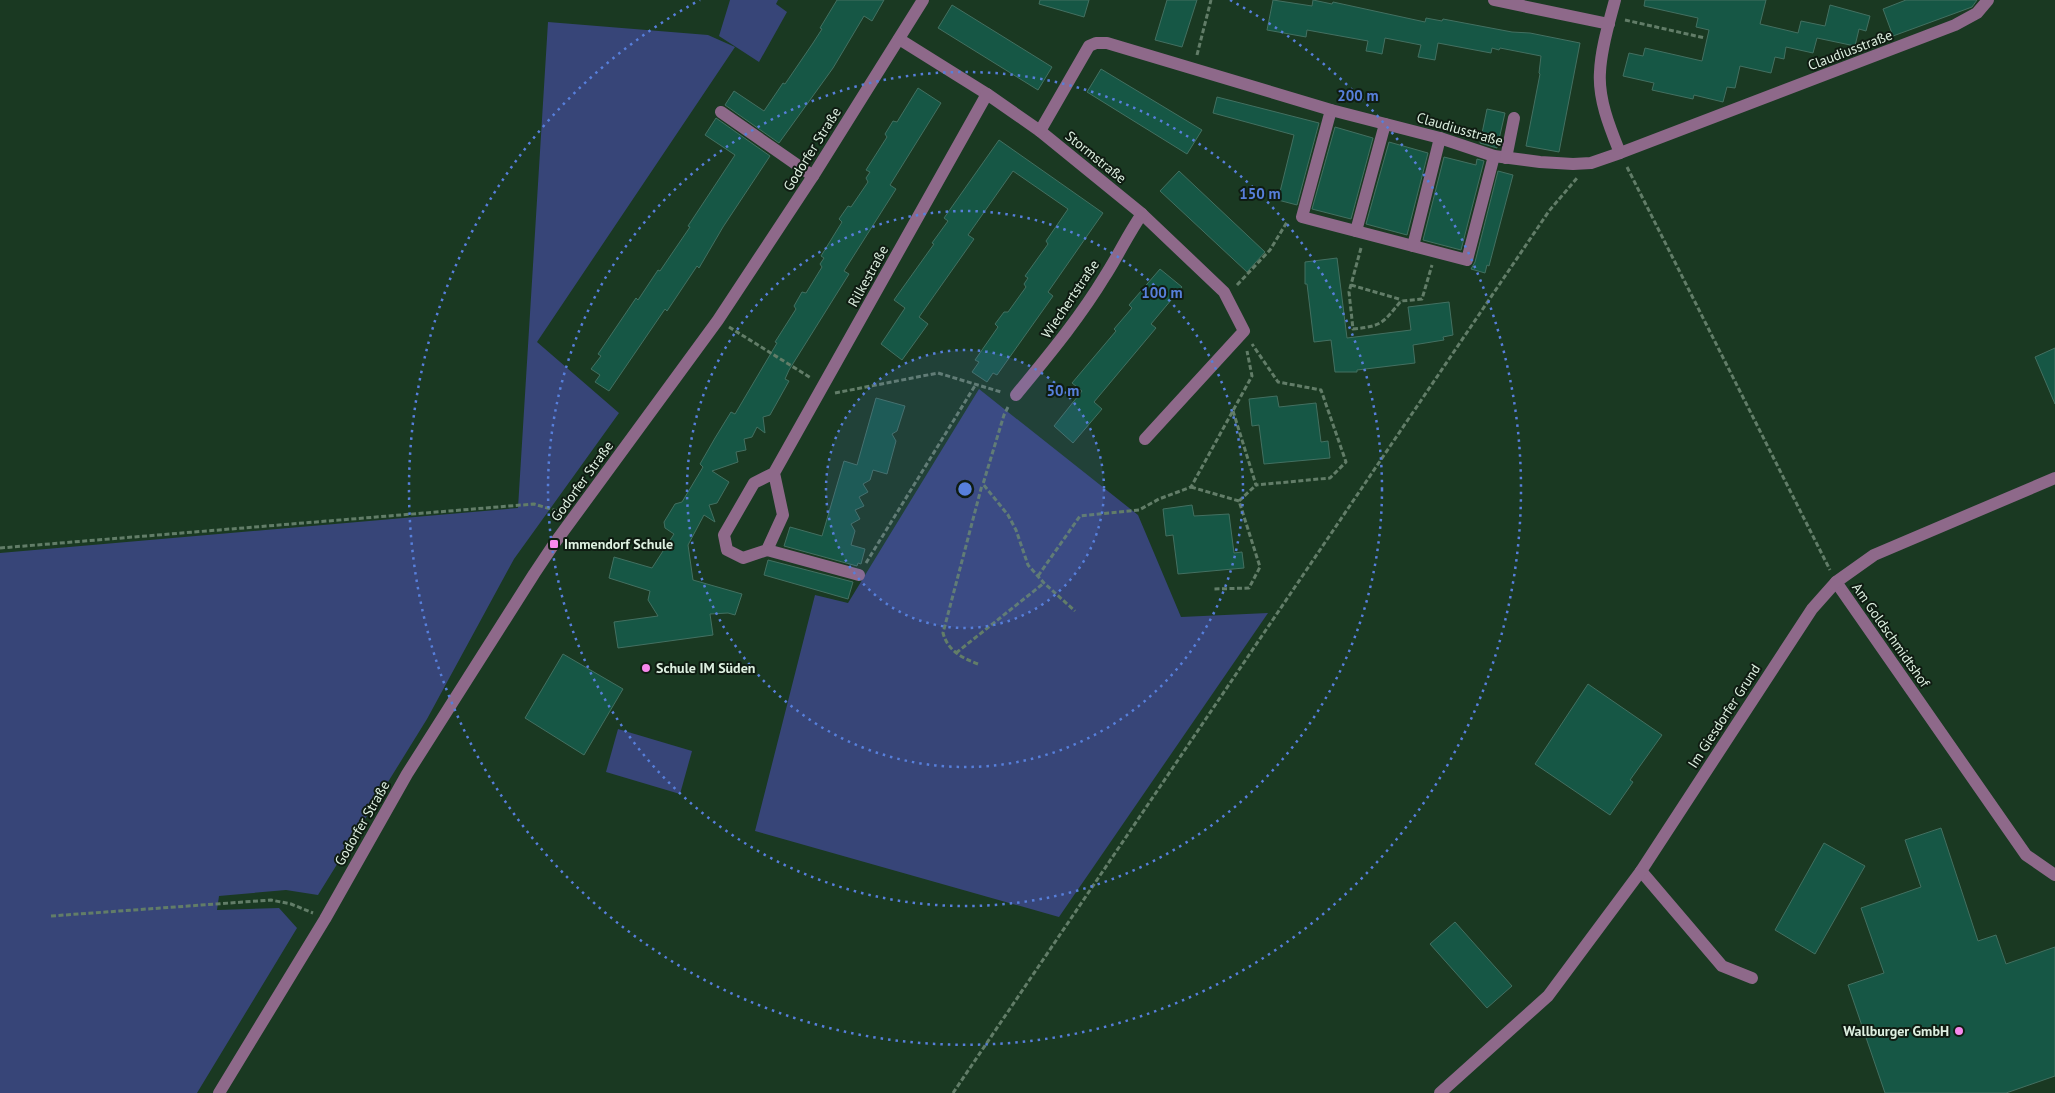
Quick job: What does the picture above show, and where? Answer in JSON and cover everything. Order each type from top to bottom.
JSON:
[{"type":"street","name":"Godorfer Straße","points":[[219,1093],[325,918],[407,774],[554,544],[718,320],[813,176],[923,0]]},
{"type":"street","points":[[1494,0],[1610,20]]},
{"type":"street","points":[[1615,0],[1600,72],[1601,96],[1611,131],[1620,153]]},
{"type":"street","name":"Claudiusstraße","points":[[1040,130],[1088,46],[1096,43],[1107,43],[1331,110],[1440,138],[1500,157],[1540,162],[1591,163],[1955,25],[1977,13],[1988,0]]},
{"type":"street","name":"Stormstraße","points":[[899,39],[987,94],[1040,130],[1142,214],[1224,292],[1244,331]]},
{"type":"street","name":"Rilkestraße","points":[[774,473],[987,94]]},
{"type":"street","points":[[1331,110],[1302,217],[1467,260],[1514,118]]},
{"type":"street","points":[[721,112],[813,176]]},
{"type":"street","points":[[1360,232],[1386,124]]},
{"type":"street","points":[[1413,246],[1440,138]]},
{"type":"street","name":"Wiechertstraße","points":[[1016,396],[1068,332],[1105,276],[1128,234],[1142,214]]},
{"type":"street","points":[[1145,439],[1244,331]]},
{"type":"street","points":[[767,550],[784,515],[774,473],[754,483],[724,535],[727,550],[743,558],[767,550],[859,575]]},
{"type":"street","name":"Am Goldschmidtshof","points":[[2055,478],[1874,555],[1836,582],[2026,856],[2055,875]]},
{"type":"street","name":"Im Giesdorfer Grund","points":[[1440,1093],[1548,996],[1641,871],[1812,609],[1836,582]]},
{"type":"street","points":[[1641,871],[1722,966],[1752,978]]},
{"type":"path","points":[[1193,68],[1212,0]]},
{"type":"path","points":[[1610,20],[1705,38]]},
{"type":"path","points":[[1620,153],[1836,582]]},
{"type":"path","points":[[953,1093],[1549,211],[1591,163]]},
{"type":"path","points":[[1227,296],[1263,259],[1287,222],[1302,217]]},
{"type":"path","points":[[1360,232],[1349,292],[1353,329],[1374,327],[1386,319],[1400,301]]},
{"type":"path","points":[[1351,285],[1399,299],[1400,301],[1422,299],[1435,252]]},
{"type":"path","points":[[718,320],[837,394],[938,373],[1016,396],[1004,415],[982,484],[943,633],[945,642],[956,653],[962,658],[978,664]]},
{"type":"path","points":[[1191,487],[1252,376],[1244,331]]},
{"type":"path","points":[[1239,501],[1256,485],[1330,478],[1346,462],[1321,390],[1278,382],[1244,331]]},
{"type":"path","points":[[859,575],[976,384]]},
{"type":"path","points":[[1233,411],[1256,485]]},
{"type":"path","points":[[982,484],[1008,515],[1019,536],[1028,565],[1075,612]]},
{"type":"path","points":[[1038,576],[1080,516],[1139,510],[1159,499],[1191,487],[1239,501]]},
{"type":"path","points":[[1214,589],[1249,588],[1260,567],[1239,501]]},
{"type":"path","points":[[0,548],[534,504],[557,511]]},
{"type":"path","points":[[956,653],[1044,583]]},
{"type":"path","points":[[51,916],[271,900],[292,904],[325,918]]},
{"type":"shaded area","points":[[730,0],[778,0],[776,4],[787,12],[759,62],[719,36]]},
{"type":"shaded area","points":[[548,22],[708,35],[735,47],[537,342],[619,413],[514,559],[427,719],[318,895],[286,890],[219,896],[217,910],[279,908],[297,928],[197,1093],[0,1093],[0,553],[518,508]]},
{"type":"shaded area","points":[[979,389],[1138,515],[1181,617],[1268,613],[1059,917],[755,831],[815,595],[848,603]]},
{"type":"shaded area","points":[[618,729],[692,751],[680,794],[606,772]]},
{"type":"building","points":[[837,0],[884,0],[872,21],[864,16],[833,68],[779,143],[725,105],[734,91],[764,111],[813,43]]},
{"type":"building","points":[[1040,0],[1089,0],[1084,17],[1039,4]]},
{"type":"building","points":[[1167,0],[1197,0],[1182,47],[1155,40]]},
{"type":"building","points":[[1273,0],[1312,6],[1313,0],[1332,4],[1333,2],[1425,22],[1426,18],[1442,21],[1443,19],[1580,43],[1559,152],[1526,146],[1540,74],[1541,56],[1500,48],[1499,50],[1492,48],[1491,53],[1438,43],[1435,60],[1418,57],[1421,45],[1385,38],[1382,54],[1366,51],[1368,41],[1307,30],[1306,37],[1267,30]]},
{"type":"building","points":[[1645,0],[1766,0],[1760,24],[1798,33],[1801,21],[1825,26],[1830,5],[1870,16],[1866,31],[1859,29],[1855,46],[1817,38],[1813,53],[1786,47],[1784,59],[1775,57],[1771,73],[1740,66],[1735,88],[1727,87],[1723,102],[1694,95],[1693,99],[1652,90],[1654,83],[1623,76],[1629,53],[1643,56],[1645,48],[1702,61],[1709,30],[1696,27],[1698,18],[1644,6]]},
{"type":"building","points":[[1906,0],[1977,0],[1972,7],[1893,36],[1883,9]]},
{"type":"building","points":[[952,5],[1052,67],[1038,90],[938,28]]},
{"type":"building","points":[[1101,69],[1202,130],[1187,154],[1087,92]]},
{"type":"building","points":[[918,88],[941,103],[890,185],[896,189],[844,271],[849,274],[789,370],[785,379],[789,381],[770,415],[763,417],[765,433],[757,427],[752,437],[744,439],[746,450],[736,452],[738,462],[712,471],[729,482],[717,503],[709,505],[715,522],[704,515],[688,545],[693,580],[742,594],[735,615],[728,613],[710,614],[713,635],[618,648],[614,622],[658,616],[648,600],[650,591],[609,578],[614,557],[652,568],[674,534],[665,528],[664,522],[675,504],[682,502],[703,467],[700,464],[715,438],[731,412],[735,414],[777,343],[775,342],[796,309],[794,306],[802,292],[806,293],[822,267],[820,264],[824,258],[821,256],[842,222],[839,219],[848,206],[851,207],[868,182],[866,178],[870,172],[866,170],[887,137],[885,134],[893,121],[897,122]]},
{"type":"building","points":[[1217,97],[1319,123],[1297,205],[1278,200],[1294,135],[1213,113]]},
{"type":"building","points":[[1487,109],[1505,113],[1497,148],[1480,143]]},
{"type":"building","points":[[716,118],[770,156],[723,227],[699,268],[697,266],[667,311],[665,309],[609,391],[595,382],[600,375],[591,369],[601,356],[598,354],[636,298],[638,300],[658,270],[660,271],[735,155],[705,135]]},
{"type":"building","points":[[1335,127],[1373,138],[1351,219],[1312,209]]},
{"type":"building","points":[[999,140],[1103,213],[1048,292],[1053,296],[997,375],[993,373],[987,382],[972,372],[979,362],[975,360],[998,327],[995,324],[1004,312],[1008,312],[1026,287],[1024,284],[1028,278],[1025,276],[1048,244],[1046,241],[1068,209],[1013,171],[968,235],[974,239],[919,317],[928,324],[902,360],[881,344],[905,308],[894,300],[934,244],[932,243],[948,221],[944,218]]},
{"type":"building","points":[[1389,142],[1428,153],[1407,235],[1366,224]]},
{"type":"building","points":[[1444,157],[1476,165],[1477,159],[1484,161],[1461,250],[1423,240]]},
{"type":"building","points":[[1179,171],[1265,252],[1247,272],[1160,191]]},
{"type":"building","points":[[1498,171],[1513,175],[1489,266],[1487,265],[1485,273],[1471,269],[1475,262]]},
{"type":"building","points":[[1337,258],[1347,338],[1411,330],[1408,307],[1449,302],[1453,335],[1443,337],[1444,340],[1413,345],[1415,363],[1357,370],[1357,372],[1335,372],[1331,340],[1314,342],[1307,284],[1305,284],[1305,262]]},
{"type":"building","points":[[1160,269],[1182,287],[1151,324],[1156,328],[1094,402],[1102,409],[1073,443],[1054,426],[1082,391],[1072,383],[1116,331],[1114,329],[1132,308],[1129,305]]},
{"type":"building","points":[[2055,348],[2055,404],[2035,357]]},
{"type":"building","points":[[1277,396],[1279,407],[1316,403],[1321,442],[1328,441],[1330,458],[1264,464],[1259,425],[1252,426],[1249,399]]},
{"type":"building","points":[[876,398],[905,406],[897,431],[892,434],[896,441],[887,474],[873,470],[870,480],[863,484],[868,492],[859,497],[864,506],[855,510],[860,519],[851,524],[855,531],[851,545],[865,549],[861,564],[858,563],[857,566],[784,546],[790,527],[822,536],[844,461],[857,465]]},
{"type":"building","points":[[1192,505],[1194,516],[1229,514],[1234,553],[1242,552],[1244,568],[1178,574],[1173,535],[1166,536],[1163,509]]},
{"type":"building","points":[[768,560],[853,582],[848,599],[764,575]]},
{"type":"building","points":[[563,654],[623,689],[584,755],[525,718]]},
{"type":"building","points":[[1588,684],[1662,735],[1630,780],[1633,782],[1610,815],[1535,764]]},
{"type":"building","name":"Wallburger GmbH","points":[[1941,828],[1978,941],[1996,935],[2006,964],[2055,947],[2055,1076],[2006,1093],[1885,1093],[1848,985],[1884,973],[1861,908],[1921,887],[1905,840]]},
{"type":"building","points":[[1824,843],[1865,866],[1815,954],[1775,930]]},
{"type":"building","points":[[1455,922],[1512,986],[1487,1008],[1430,944]]},
{"type":"place","name":"Immendorf Schule","points":[[554,544]]},
{"type":"place","name":"Schule IM Süden","points":[[646,668]]},
{"type":"place","name":"Wallburger GmbH","points":[[1959,1031]]}]
